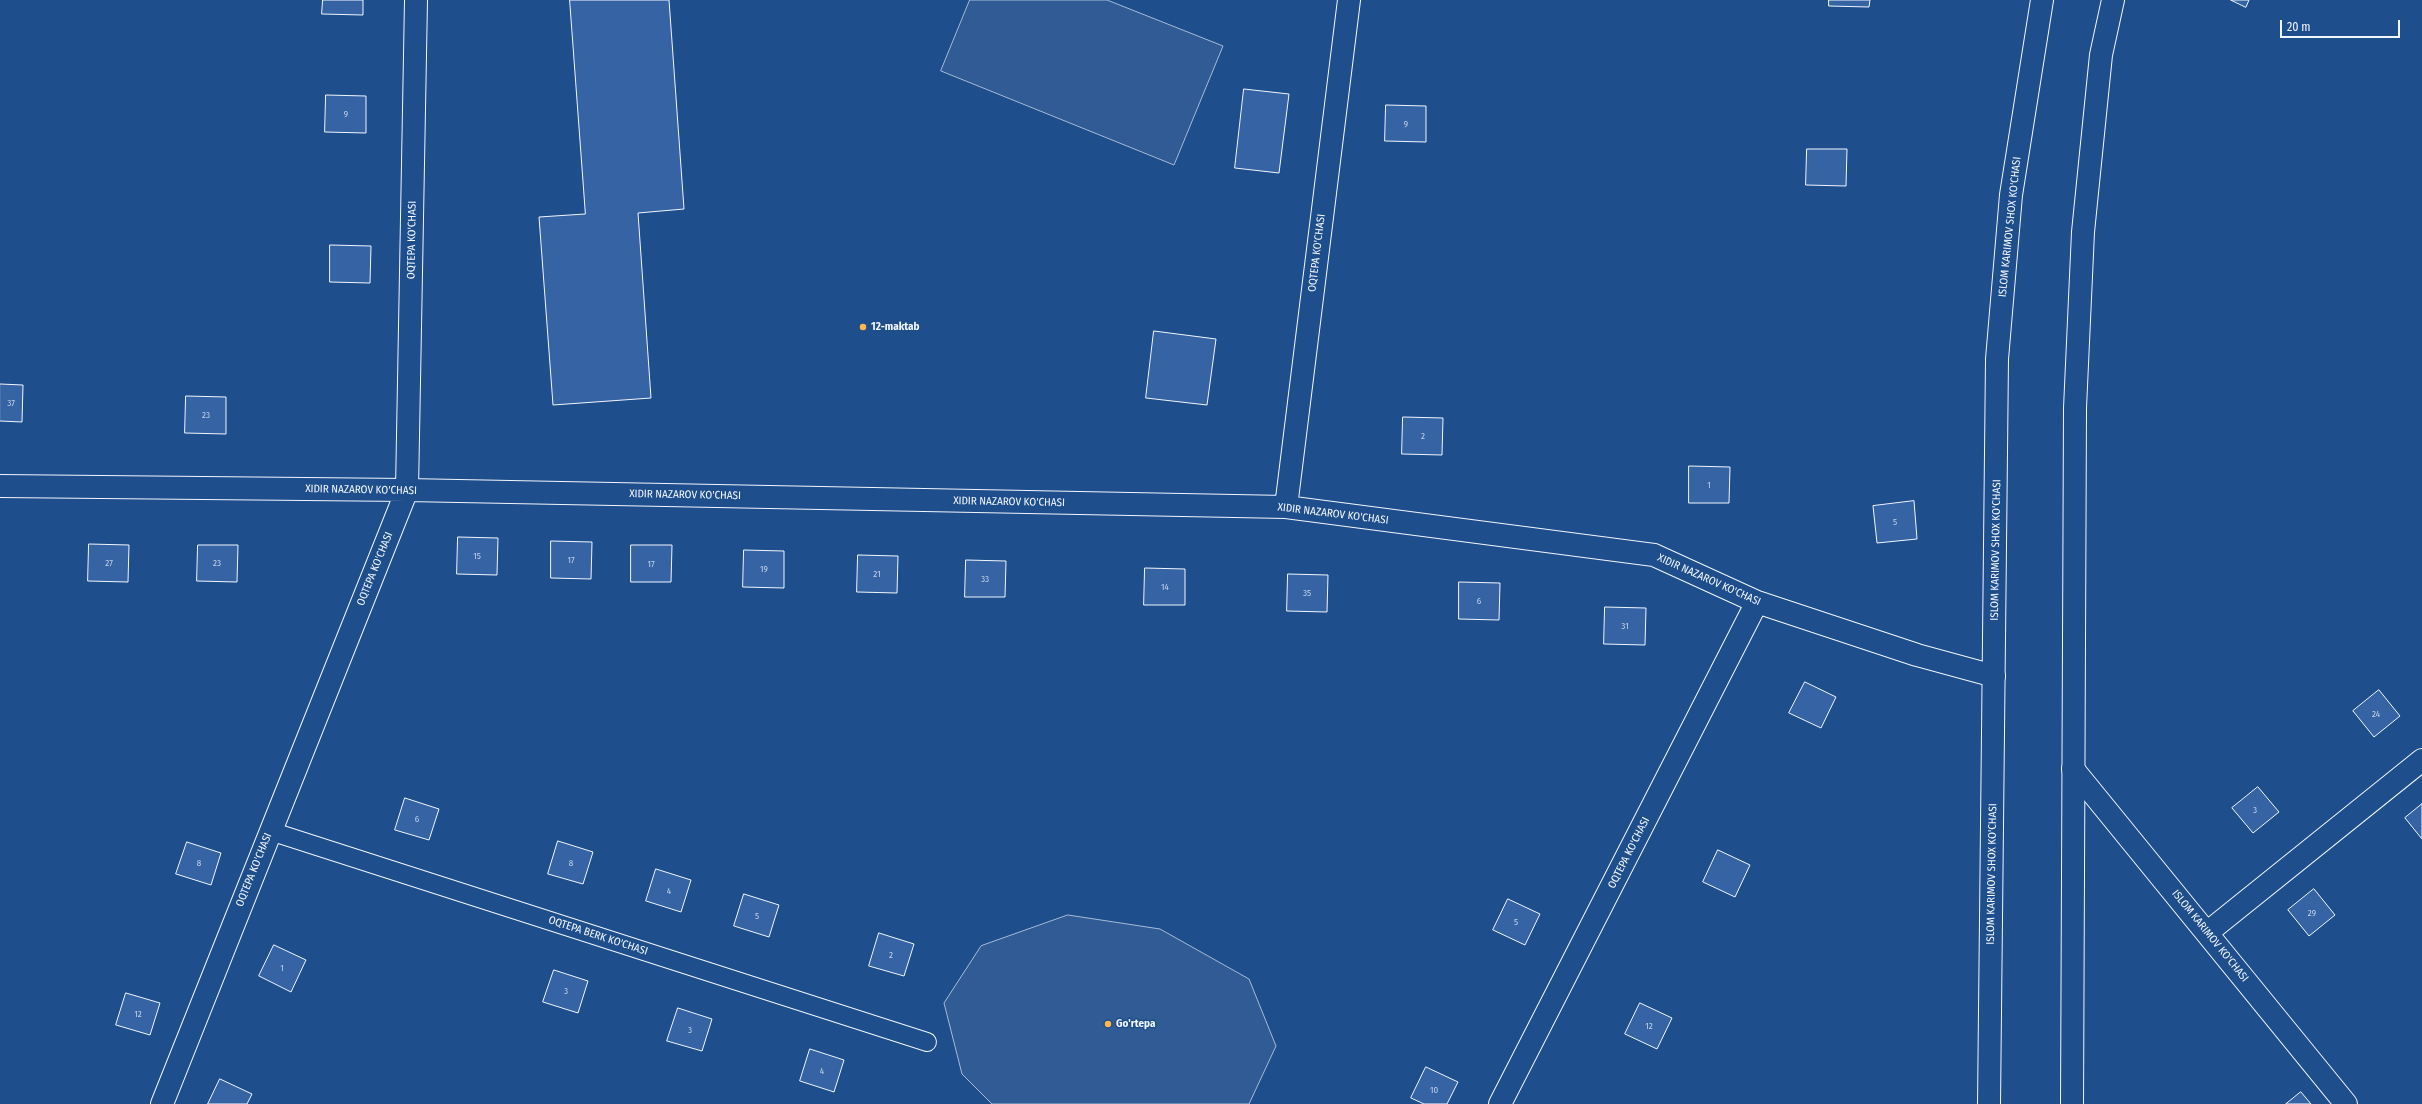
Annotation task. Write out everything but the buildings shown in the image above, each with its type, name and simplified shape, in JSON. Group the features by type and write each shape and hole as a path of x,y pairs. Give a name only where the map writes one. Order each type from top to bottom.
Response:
{"street":[{"name":"OQTEPA KO'CHASI","path":"162,1104 407,490 416,0"},
{"name":"OQTEPA KO'CHASI","path":"1286,507 1349,0"},
{"name":"ISLOM KARIMOV SHOX KO'CHASI","path":"1989,1104 1998,359 2011,195 2042,0"},
{"path":"2072,1104 2075,408 2083,232 2101,55 2113,0"},
{"name":"XIDIR NAZAROV KO'CHASI","path":"0,486 407,490 1286,507 1654,555 1757,602 1917,655 1994,676"},
{"name":"OQTEPA KO'CHASI","path":"1500,1104 1757,602"},
{"path":"2208,932 2422,760"},
{"name":"ISLOM KARIMOV KO'CHASI","path":"2073,769 2208,932 2346,1104"}],"lane":[{"name":"OQTEPA BERK KO'CHASI","path":"270,831 927,1042"}],"shaded area":[{"path":"970,0 1107,0 1223,46 1174,165 941,71"},
{"name":"Go'rtepa","path":"1068,915 1160,929 1249,979 1276,1046 1249,1104 992,1104 962,1074 944,1003 981,946"}],"place":[{"name":"12-maktab","path":"863,327"},
{"name":"Go'rtepa","path":"1108,1024"}]}
